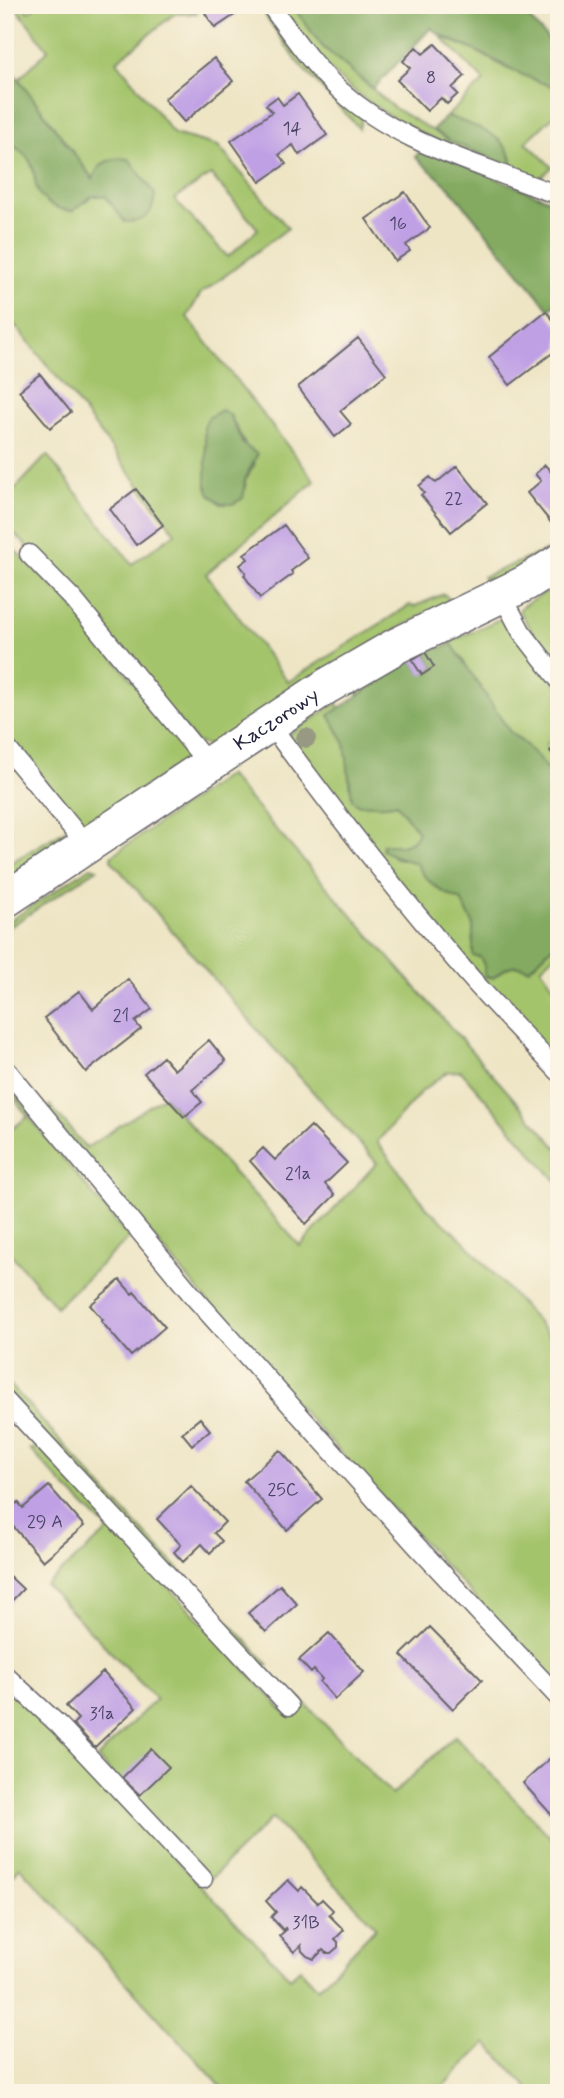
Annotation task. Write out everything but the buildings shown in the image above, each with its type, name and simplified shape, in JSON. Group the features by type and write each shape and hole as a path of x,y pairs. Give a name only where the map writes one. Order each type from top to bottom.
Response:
{"street":[{"name":"Kaczorowy","path":"5,900 327,686 396,646 502,595 559,562"}],"lane":[{"path":"270,5 313,63 342,92 376,119 459,159 559,195"},
{"path":"29,554 73,599 209,765"},
{"path":"502,595 521,631 559,680"},
{"path":"270,724 374,862 417,914 559,1072"},
{"path":"5,746 87,846"},
{"path":"5,1068 202,1306 414,1543 559,1698"},
{"path":"5,1400 289,1706"},
{"path":"5,1675 60,1726 203,1879"}],"green space":[{"path":"14,5 23,5 28,12 37,5 191,5 197,13 174,14 117,61 174,134 218,146 288,228 201,293 187,317 315,481 206,574 288,682 410,605 413,607 444,594 450,600 375,642 215,743 206,745 196,742 44,562 5,525 5,500 47,455 132,564 175,533 70,393 14,324 5,325 5,138 30,161 39,194 51,205 73,211 92,196 105,195 19,79 48,50","holes":["211,175 258,229 228,257 174,199","230,415 255,464 245,481 246,489 206,485 204,428"]},
{"path":"258,5 262,5 362,118 359,128 299,64"},
{"path":"279,5 292,5 322,46 393,107 450,141 512,158 493,136 447,116 484,81 440,36 474,50 508,69 559,88 559,111 526,142 552,167 540,178 547,181 517,176 498,168 415,130 379,109 325,65 303,41"},
{"path":"292,5 517,5 559,51 559,88 526,76 446,38 431,28 373,89 322,46"},
{"path":"5,61 93,179 98,168 106,162 129,159 155,194 147,216 138,221 125,222 105,196 92,196 73,211 56,208 39,194 30,161 5,138"},
{"path":"447,116 479,128 498,139 510,156 512,167 450,141 433,130"},
{"path":"423,148 559,204 559,300 549,309 449,187 415,157"},
{"path":"222,410 230,415 243,444 257,454 245,480 243,498 233,504 221,504 210,494 206,485 204,428 208,418"},
{"path":"5,541 70,603 190,756 94,823 73,814 5,735"},
{"path":"548,550 509,574 485,583 483,577"},
{"path":"559,585 559,672 519,611 522,606"},
{"path":"504,617 559,688 559,734 546,744 559,763 559,786 526,745 510,732 450,642"},
{"path":"452,644 510,732 526,745 559,786 559,940 529,969 510,967 493,978 484,976 484,965 480,957 473,956 473,923 461,900 436,886 417,864 382,850 383,844 398,845 412,841 418,832 396,803 359,805 352,800 345,744 329,715 412,660 422,674 434,667 425,652"},
{"path":"412,660 359,695 356,690 397,666"},
{"path":"337,703 339,709 329,715 345,744 349,784 359,805 396,803 418,832 408,843 383,844 395,858 418,864 425,876 436,886 461,900 473,923 473,956 480,957 485,965 484,976 493,978 506,968 514,966 529,969 559,940 559,951 541,968 559,994 559,1065 407,893 287,736"},
{"path":"228,775 559,1150 559,1184 461,1071 447,1072 421,1092 377,1142 428,1209 464,1241 559,1346 559,1689 280,1387 46,1110 50,1105 86,1148 164,1096 300,1246 377,1163 111,860 111,856"},
{"path":"65,830 60,843 5,881 5,866"},
{"path":"91,867 97,869 5,930 5,924"},
{"path":"5,1082 31,1113 28,1116 5,1088"},
{"path":"28,1116 129,1238 56,1307 5,1247 5,1135"},
{"path":"5,1379 114,1501 206,1598 198,1601 58,1452 5,1390"},
{"path":"41,1448 287,1715 299,1697 392,1795 455,1736 559,1846 559,2093 533,2093 486,2043 436,2093 227,2093 20,1867 5,1885 5,1683 290,1978 300,1969 318,1988 376,1927 272,1818 210,1879 97,1758 156,1699 46,1585 109,1530 30,1449"},
{"path":"220,1613 269,1665 257,1664 216,1621"}]}
